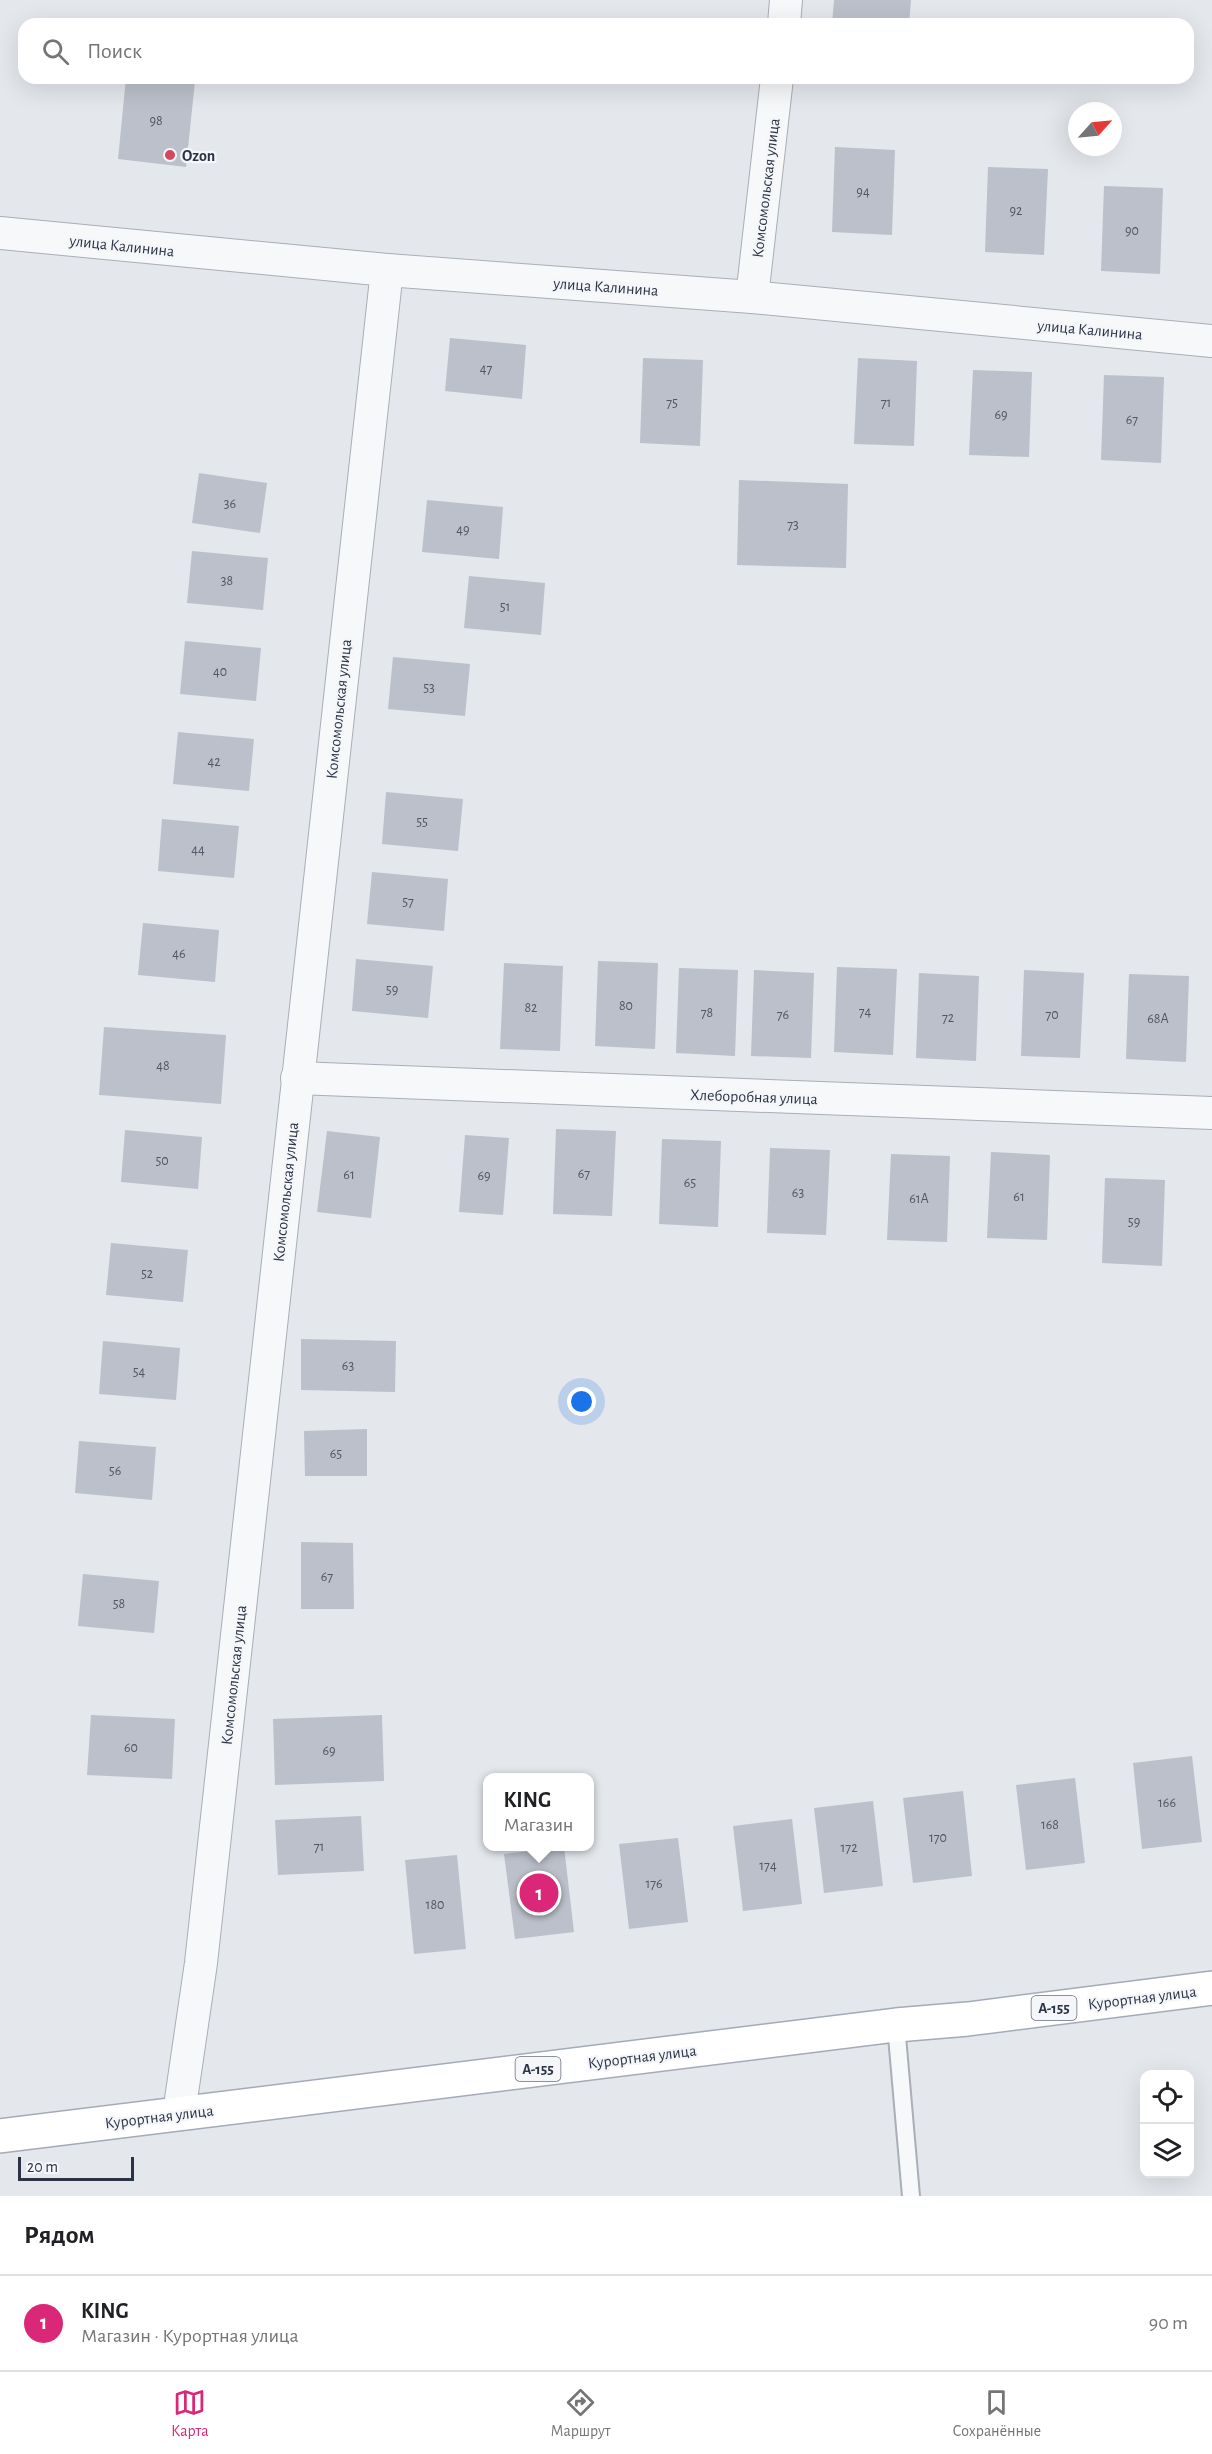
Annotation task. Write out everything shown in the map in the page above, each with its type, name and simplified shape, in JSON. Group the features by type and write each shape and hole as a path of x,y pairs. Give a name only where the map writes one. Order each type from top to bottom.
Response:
{"main road":[{"name":"Курортная улица","path":"0,2136 1212,1988"}],"street":[{"path":"784,18 786,0"},
{"name":"Комсомольская улица","path":"752,297 776,84"},
{"name":"улица Калинина","path":"0,233 387,270 752,297 1212,341"},
{"name":"Комсомольская улица","path":"180,2113 201,1963 387,270"},
{"name":"Хлеборобная улица","path":"297,1078 1212,1113"}],"lane":[{"path":"896,2025 911,2196"}],"building":[{"path":"834,0 911,0 910,18 832,18"},
{"path":"125,84 195,84 186,167 118,159"},
{"path":"835,147 895,150 892,235 832,232"},
{"path":"988,167 1048,169 1044,255 985,252"},
{"path":"1104,186 1163,188 1160,274 1101,271"},
{"path":"450,338 526,345 522,399 445,391"},
{"path":"643,358 703,360 700,446 640,443"},
{"path":"858,358 917,361 914,446 854,444"},
{"path":"973,370 1032,372 1029,457 969,455"},
{"path":"1104,375 1164,377 1161,463 1101,460"},
{"path":"199,473 267,483 260,533 192,523"},
{"path":"739,480 848,484 846,568 737,565"},
{"path":"427,500 503,507 499,559 422,552"},
{"path":"192,551 268,558 263,610 187,603"},
{"path":"469,576 545,583 541,635 464,628"},
{"path":"185,641 261,648 256,701 180,694"},
{"path":"393,657 470,664 465,716 388,709"},
{"path":"178,732 254,739 249,791 173,784"},
{"path":"386,792 463,799 458,851 382,844"},
{"path":"162,819 239,826 234,878 158,871"},
{"path":"372,872 448,879 444,931 367,924"},
{"path":"143,923 219,930 215,982 138,975"},
{"path":"356,959 433,966 428,1018 352,1011"},
{"path":"598,961 658,963 655,1049 595,1046"},
{"path":"504,963 563,966 560,1051 500,1049"},
{"path":"837,967 897,969 893,1055 834,1052"},
{"path":"679,968 738,970 735,1056 676,1053"},
{"path":"754,970 814,973 811,1058 751,1056"},
{"path":"1024,970 1084,973 1080,1058 1021,1056"},
{"path":"919,973 979,976 976,1061 916,1058"},
{"path":"1129,974 1189,976 1186,1062 1126,1059"},
{"path":"104,1027 226,1035 221,1104 99,1095"},
{"path":"556,1129 616,1131 612,1216 553,1214"},
{"path":"125,1130 202,1137 198,1189 121,1182"},
{"path":"327,1131 380,1137 371,1218 317,1212"},
{"path":"465,1135 509,1138 503,1215 459,1212"},
{"path":"662,1139 721,1141 718,1227 659,1224"},
{"path":"770,1148 830,1150 826,1235 767,1233"},
{"path":"991,1152 1050,1155 1047,1240 987,1238"},
{"path":"891,1154 950,1156 947,1242 887,1240"},
{"path":"1105,1178 1165,1180 1162,1266 1102,1263"},
{"path":"111,1243 188,1250 183,1302 106,1295"},
{"path":"301,1339 396,1341 395,1392 301,1390"},
{"path":"103,1341 180,1348 176,1400 99,1394"},
{"path":"367,1429 367,1476 305,1476 304,1431"},
{"path":"79,1441 156,1447 152,1500 75,1493"},
{"path":"301,1542 353,1543 354,1609 301,1609"},
{"path":"83,1574 159,1581 154,1633 78,1626"},
{"path":"91,1715 175,1719 172,1779 87,1775"},
{"path":"382,1715 384,1781 275,1785 273,1719"},
{"path":"1192,1756 1202,1842 1142,1849 1133,1763"},
{"path":"1075,1778 1085,1863 1026,1870 1016,1785"},
{"path":"963,1791 972,1876 913,1883 903,1798"},
{"path":"873,1801 883,1886 824,1893 814,1808"},
{"path":"361,1816 364,1871 278,1875 275,1820"},
{"path":"792,1819 802,1904 743,1911 733,1826"},
{"path":"678,1838 688,1922 629,1929 619,1844"},
{"path":"564,1851 574,1932 515,1939 504,1854"},
{"path":"457,1855 466,1949 414,1954 405,1860"}],"place":[{"name":"Ozon","path":"170,155"},
{"name":"KING","path":"539,1893"}]}
